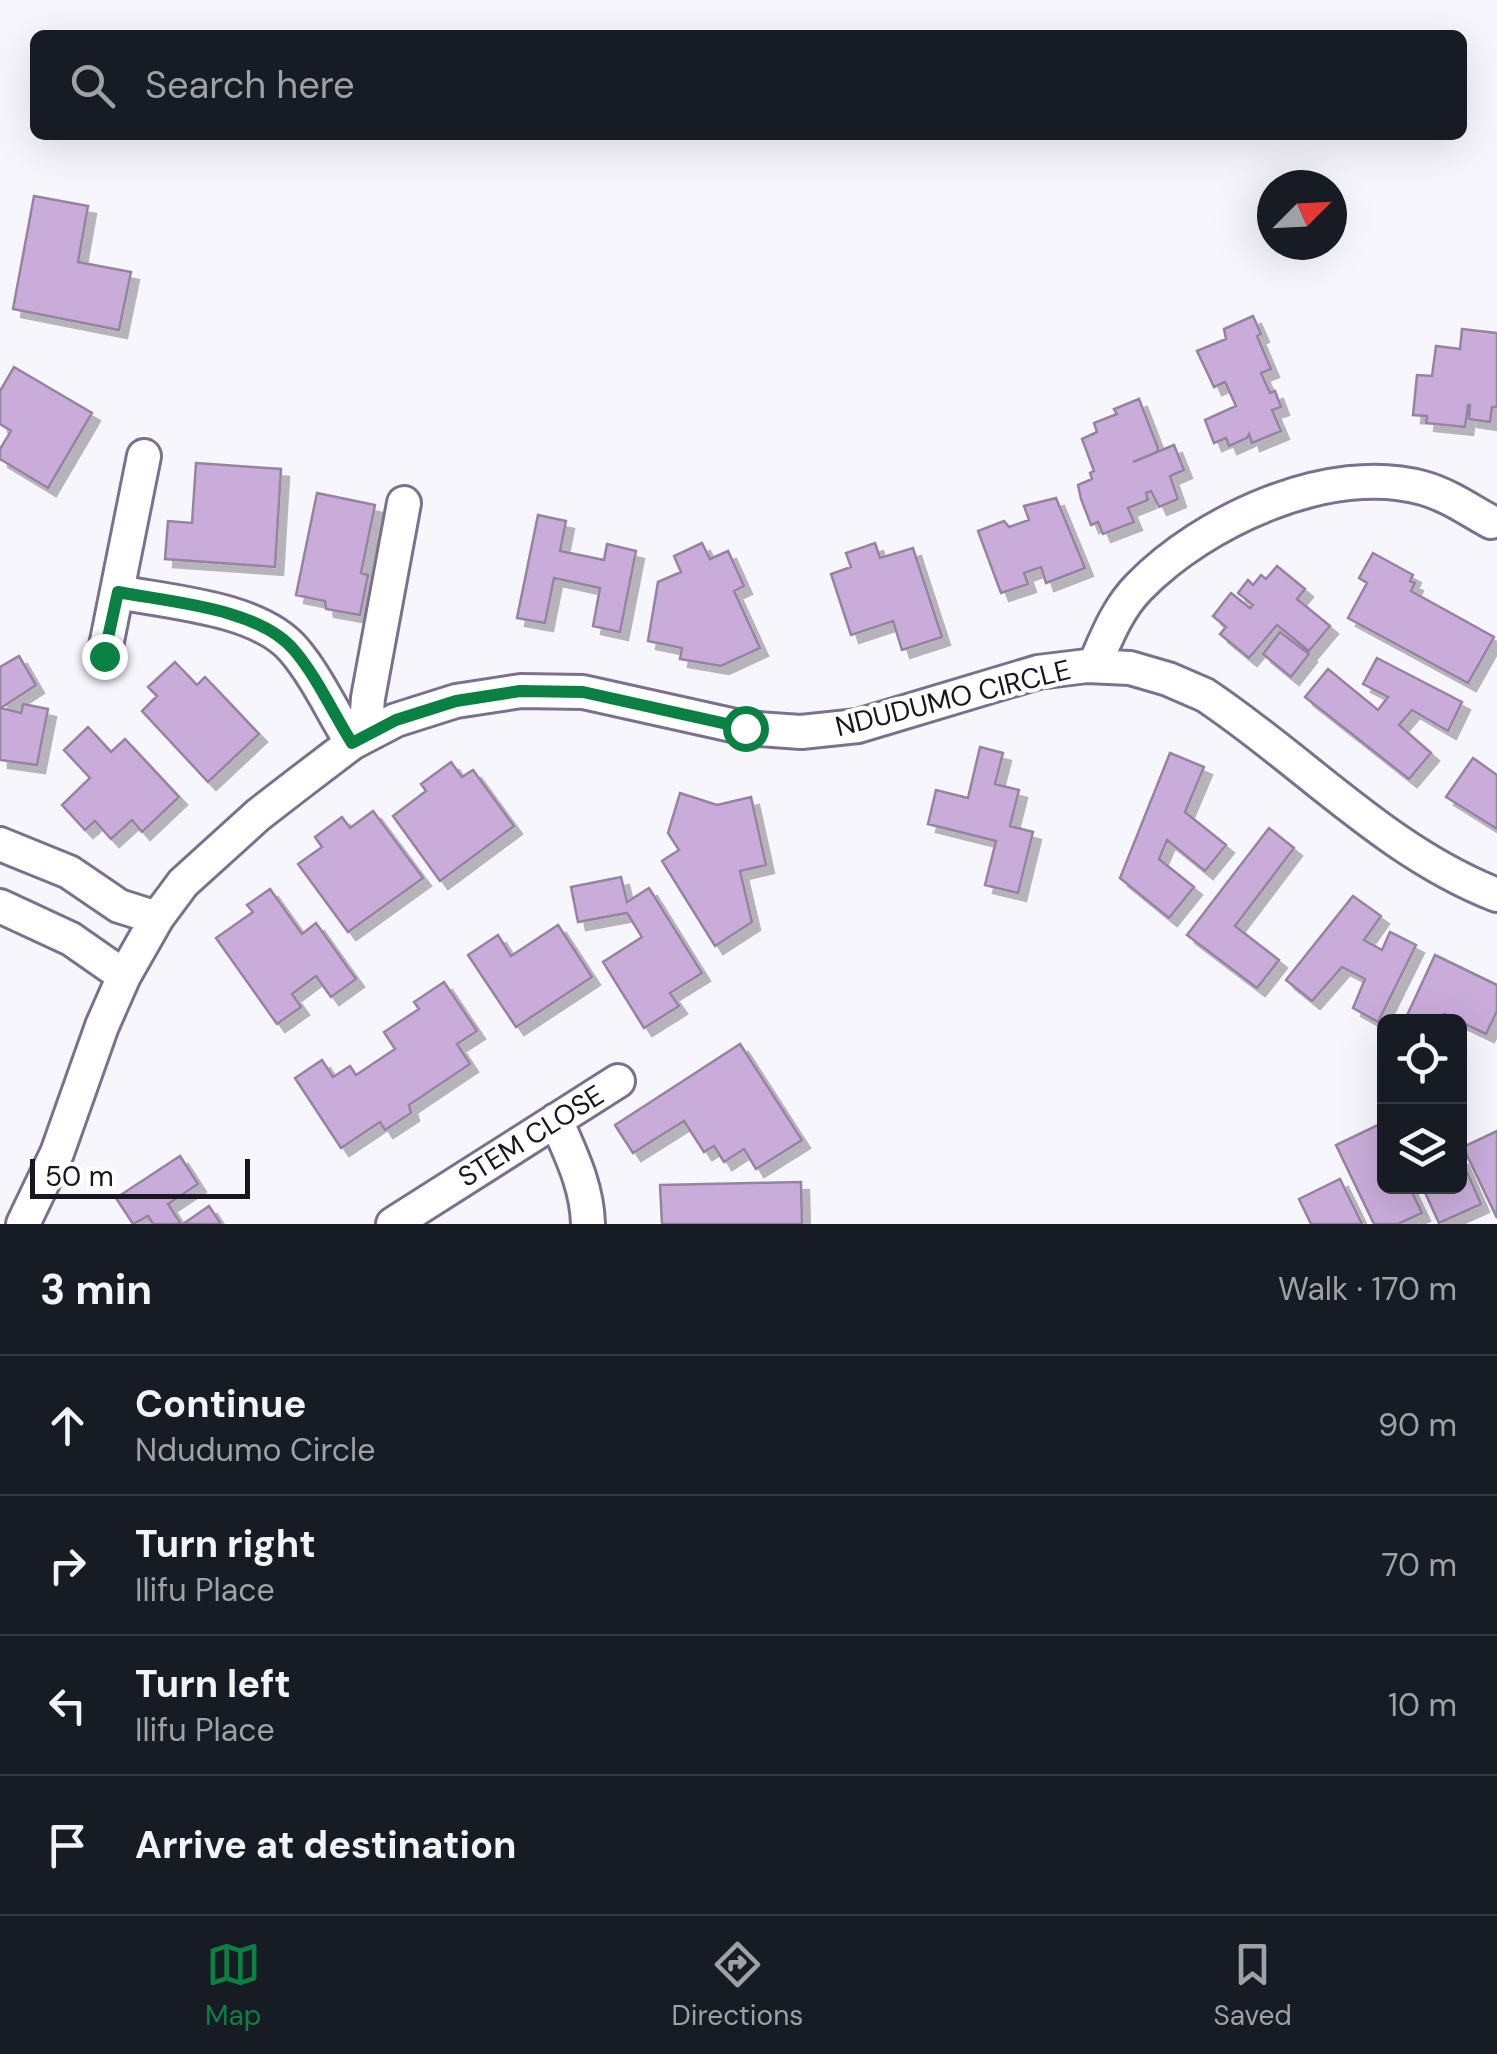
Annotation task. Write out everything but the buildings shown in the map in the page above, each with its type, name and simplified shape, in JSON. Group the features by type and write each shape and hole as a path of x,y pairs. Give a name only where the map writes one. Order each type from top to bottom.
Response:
{"street":[{"path":"104,656 144,456"},
{"path":"1094,666 1116,618 1136,588 1186,545 1254,508 1303,493 1388,482 1444,495 1491,522"},
{"path":"363,738 404,504"},
{"path":"118,592 231,615 267,628 293,648 363,738"},
{"name":"NDUDUMO CIRCLE","path":"24,1224 57,1153 124,976 157,918 183,883 258,814 363,738 396,720 456,701 520,691 583,692 745,728 801,732 858,726 1038,672 1094,666 1130,668 1205,696 1416,854 1497,894"},
{"path":"0,844 68,872 119,906 157,918"},
{"path":"0,906 70,939 124,976"},
{"name":"STEM CLOSE","path":"392,1224 618,1081"},
{"path":"556,1120 578,1168 588,1202 588,1224"}],"route":[{"path":"104,656 118,592 231,615 267,628 293,648 352,743 396,720 456,701 520,691 583,692 745,728"}]}
